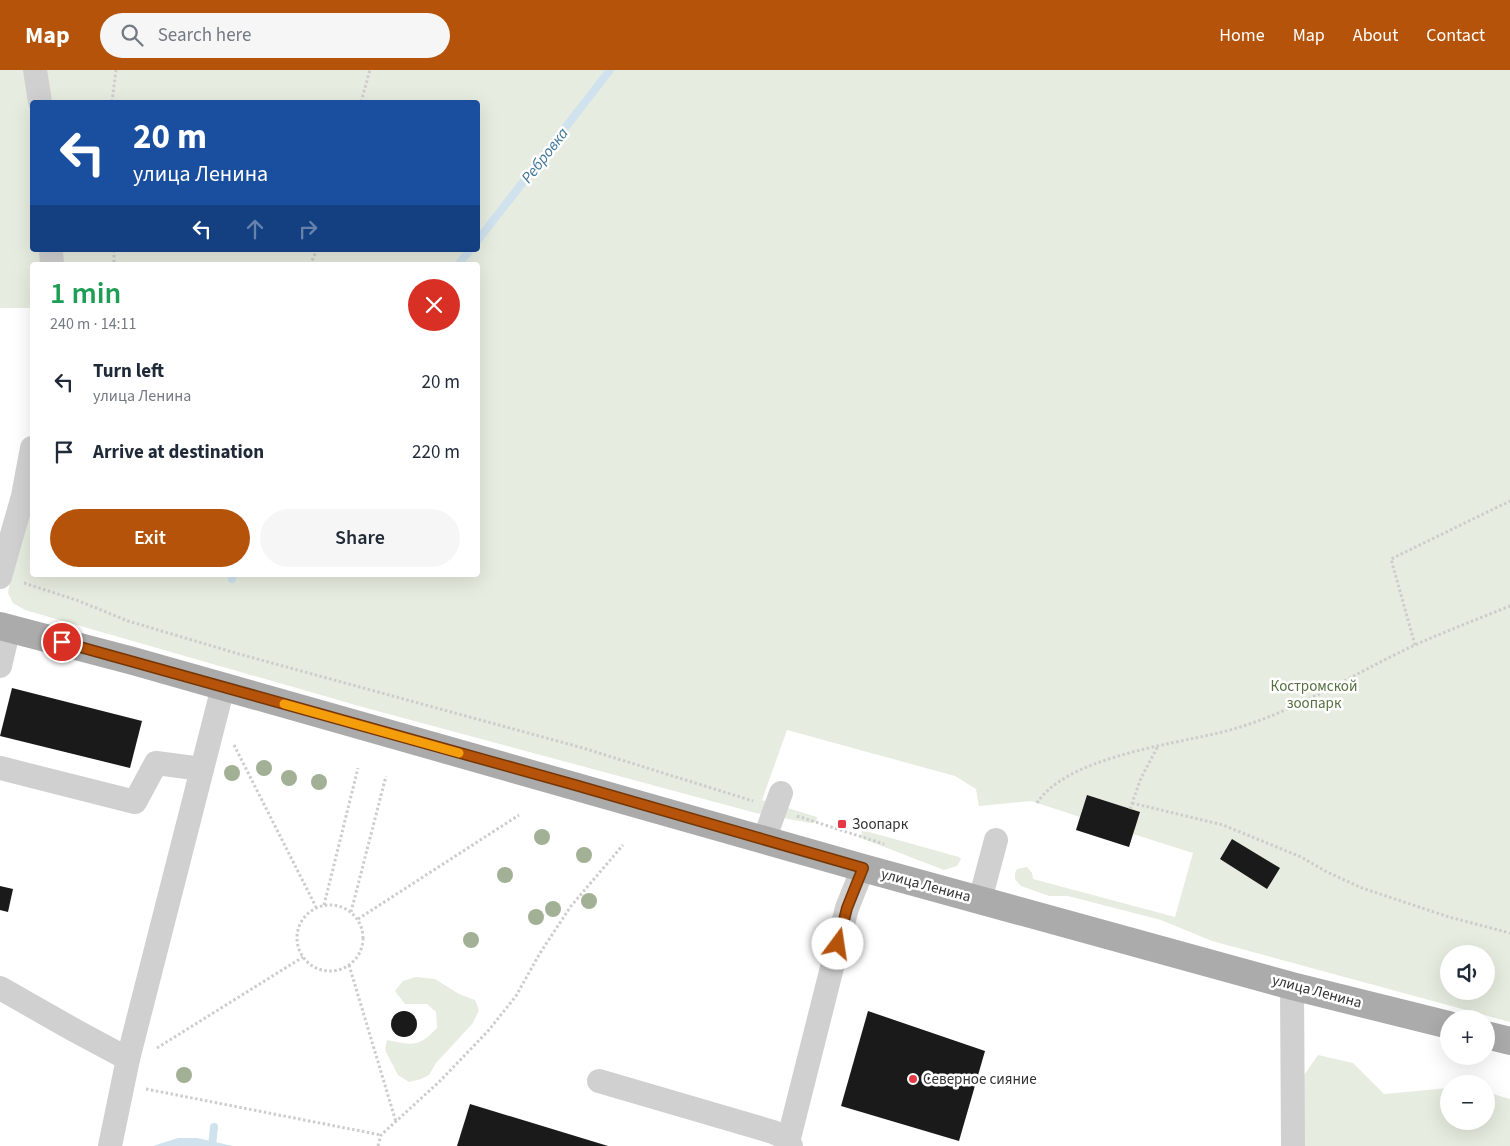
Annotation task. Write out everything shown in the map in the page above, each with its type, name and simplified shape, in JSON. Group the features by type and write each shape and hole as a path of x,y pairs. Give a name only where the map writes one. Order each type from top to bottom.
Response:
{"main road":[{"name":"улица Ленина","path":"5,627 223,686 863,868 1292,986 1440,1023"},
{"path":"1495,1037 1510,1041"}],"street":[{"path":"35,70 40,100"},
{"path":"0,576 23,496 30,459"},
{"path":"0,666 5,627"},
{"path":"110,1146 126,1070 223,686"},
{"path":"0,768 136,802 156,763 202,769"},
{"path":"764,840 778,801"},
{"path":"980,900 996,840"},
{"path":"790,1144 847,908 863,868"},
{"path":"1292,986 1293,1146"},
{"path":"0,988 74,1030 126,1070"},
{"path":"599,1081 773,1132 782,1136 790,1144"}],"path":[{"path":"112,100 116,70"},
{"path":"362,100 370,70"},
{"path":"1415,645 1392,559 1510,501"},
{"path":"0,576 79,601 128,621 239,654 778,801 893,847"},
{"path":"1037,803 1044,792 1061,780 1115,757 1159,745 1220,733 1283,711 1415,645 1510,606"},
{"path":"232,741 316,907"},
{"path":"1130,809 1141,778 1159,745"},
{"path":"324,905 358,768"},
{"path":"351,912 386,776"},
{"path":"1132,803 1223,825 1300,857 1362,888 1450,917 1510,932"},
{"path":"358,919 518,815"},
{"path":"378,1146 381,1136 440,1081 488,1031 516,996 540,953 571,906 623,845"},
{"path":"339,905 358,919 364,935 363,946 358,957 349,965 339,970 327,971 316,968 303,957 297,940 298,929 306,914 316,907 339,905"},
{"path":"126,1070 303,957"},
{"path":"349,965 396,1122"},
{"path":"126,1070 381,1136"}],"green space":[{"name":"Костромской зоопарк","path":"0,70 1510,70 1510,1022 1495,1018 1495,1010 1466,1010 1212,941 1161,920 1068,896 1049,896 1021,886 1015,879 1015,873 1017,869 1027,867 1032,873 1033,879 1175,917 1193,853 1133,834 1129,847 1076,830 1080,817 1031,801 979,806 976,789 955,776 787,730 762,800 817,817 816,822 810,823 756,813 366,708 25,610 13,603 8,593 30,484 30,577 480,577 480,262 30,262 30,308 0,308"},
{"path":"862,830 961,859 957,866 944,870 861,838"},
{"path":"416,977 435,979 459,994 475,1000 479,1010 473,1023 436,1063 429,1075 409,1082 398,1075 385,1050 387,1040 409,1044 419,1042 437,1028 436,1012 427,1004 405,1004 395,991 403,981"},
{"path":"1318,1055 1353,1063 1384,1094 1440,1089 1440,1130 1495,1130 1495,1095 1510,1099 1510,1146 1296,1146 1302,1078"}],"water":[{"path":"178,1138 197,1138 233,1146 153,1146"}],"building":[{"path":"12,688 142,721 130,768 0,736"},
{"path":"1087,795 1140,812 1129,847 1076,830"},
{"path":"1232,839 1280,868 1267,889 1220,859"},
{"path":"0,886 13,889 8,912 0,910"},
{"path":"404,1011 414,1014 417,1024 414,1034 404,1037 394,1034 391,1024 394,1014"},
{"name":"Северное сияние","path":"868,1011 985,1051 959,1141 841,1106"},
{"path":"470,1104 608,1146 457,1146"}],"waterway":[{"name":"Ребровка","path":"480,237 610,70"},
{"name":"Ребровка","path":"460,262 468,252"},
{"name":"Ребровка","path":"212,1146 214,1127"}],"slow traffic":[{"path":"284,704 459,753"}],"place":[{"name":"Зоопарк","path":"842,824"},
{"name":"Северное сияние","path":"913,1079"}],"route":[{"path":"62,642 575,785 863,868 847,908 838,944"}]}
